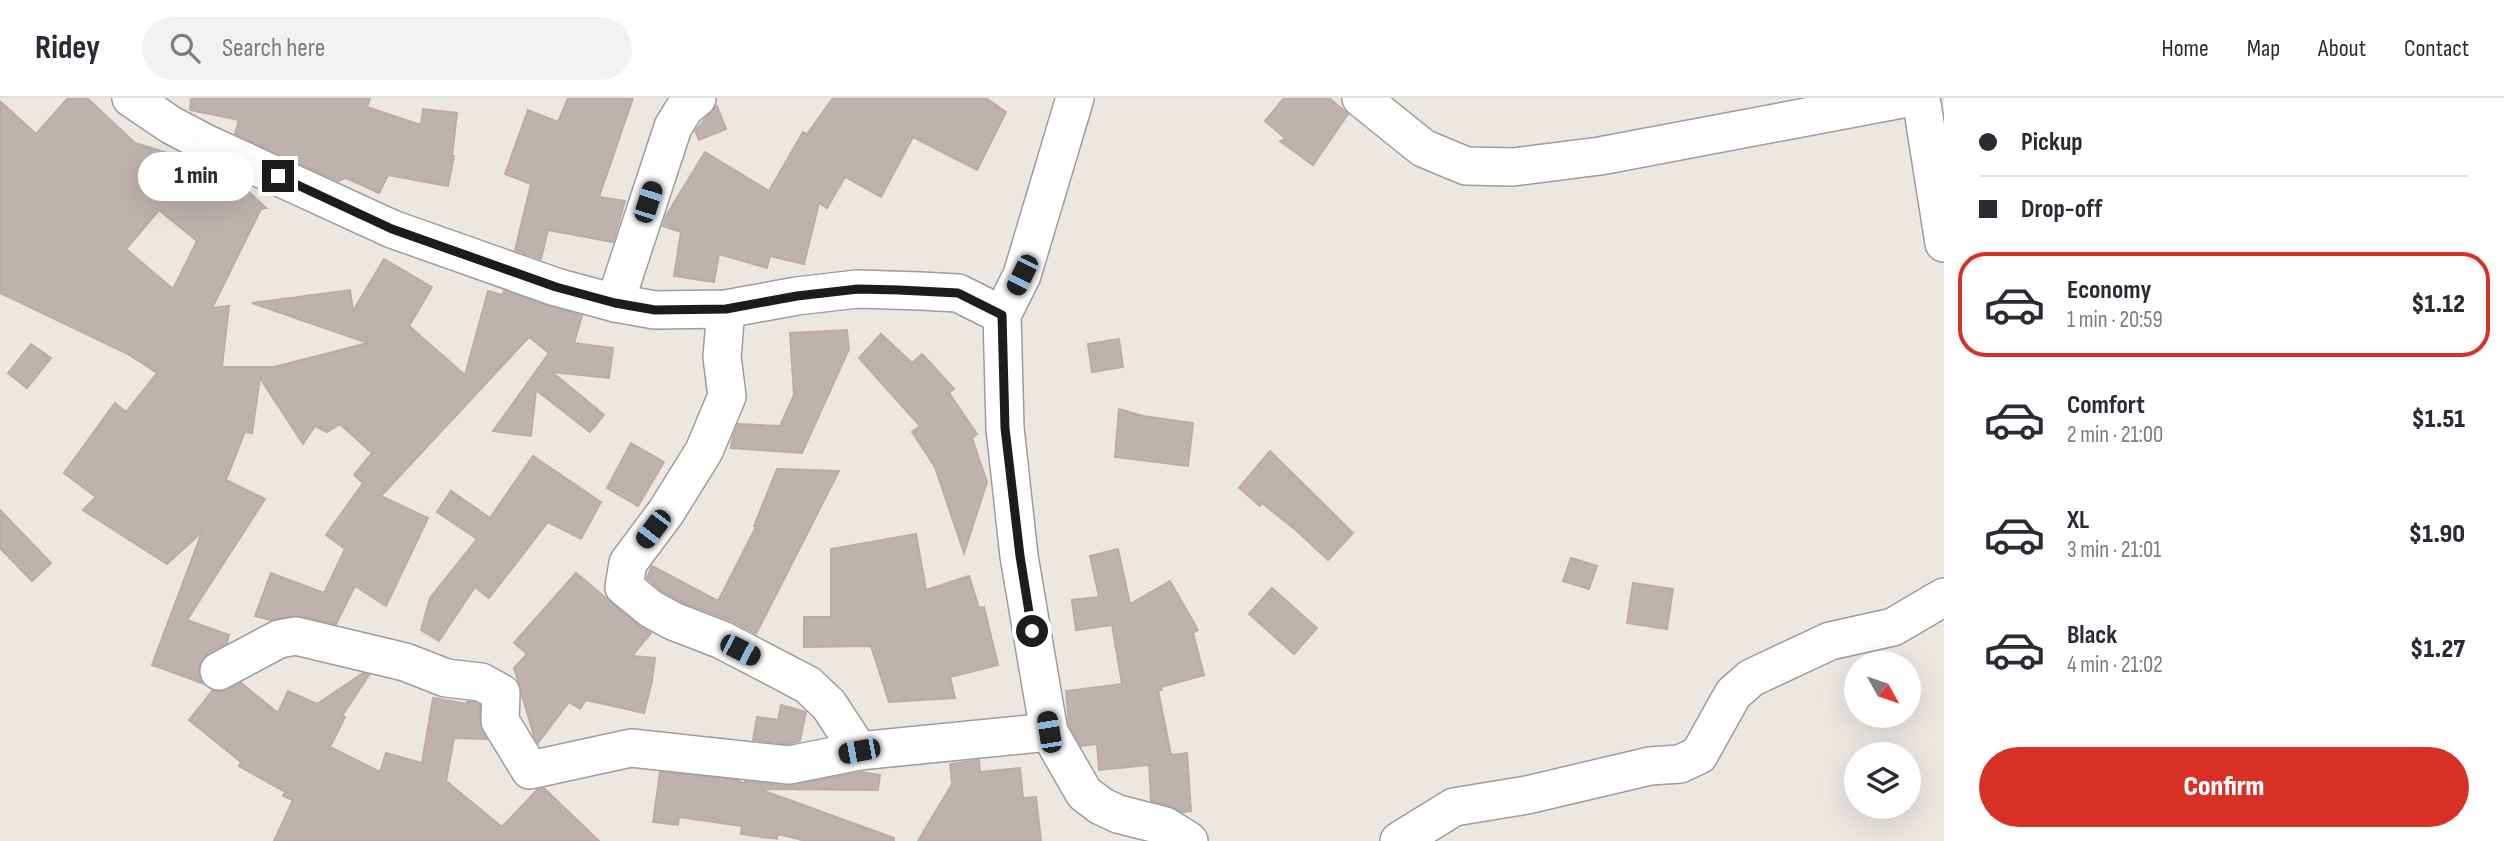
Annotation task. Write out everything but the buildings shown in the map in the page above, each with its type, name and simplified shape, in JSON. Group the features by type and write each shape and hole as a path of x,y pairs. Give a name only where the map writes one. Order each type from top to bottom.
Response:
{"street":[{"path":"131,98 172,125 205,142 392,229 556,287 615,303 655,310 726,309 797,296 858,289 958,293 1002,315"},
{"path":"615,303 673,127 684,108 697,98"},
{"path":"1075,98 1022,275 1002,315 1005,428 1018,544 1049,732 1084,793 1101,806 1118,814 1165,826 1189,841"},
{"path":"1361,98 1423,148 1466,166 1513,167 1600,156 1907,98"},
{"path":"1921,98 1944,243"},
{"path":"726,309 722,357 727,396 704,451 666,512 628,563 624,587 662,615 723,640 808,685 830,705 859,751"},
{"path":"1399,841 1454,807 1527,795 1650,766 1680,764 1699,755 1732,694 1751,678 1830,641 1894,627 1944,597"},
{"path":"219,671 279,639 296,636 405,662 446,678 481,682 501,693 500,721 530,770 631,748 789,765 859,751 1049,732"}],"route":[{"path":"278,176 392,229 556,287 615,303 655,310 726,309 797,296 858,289 899,290 958,293 1002,315 1005,428 1032,631"}]}
